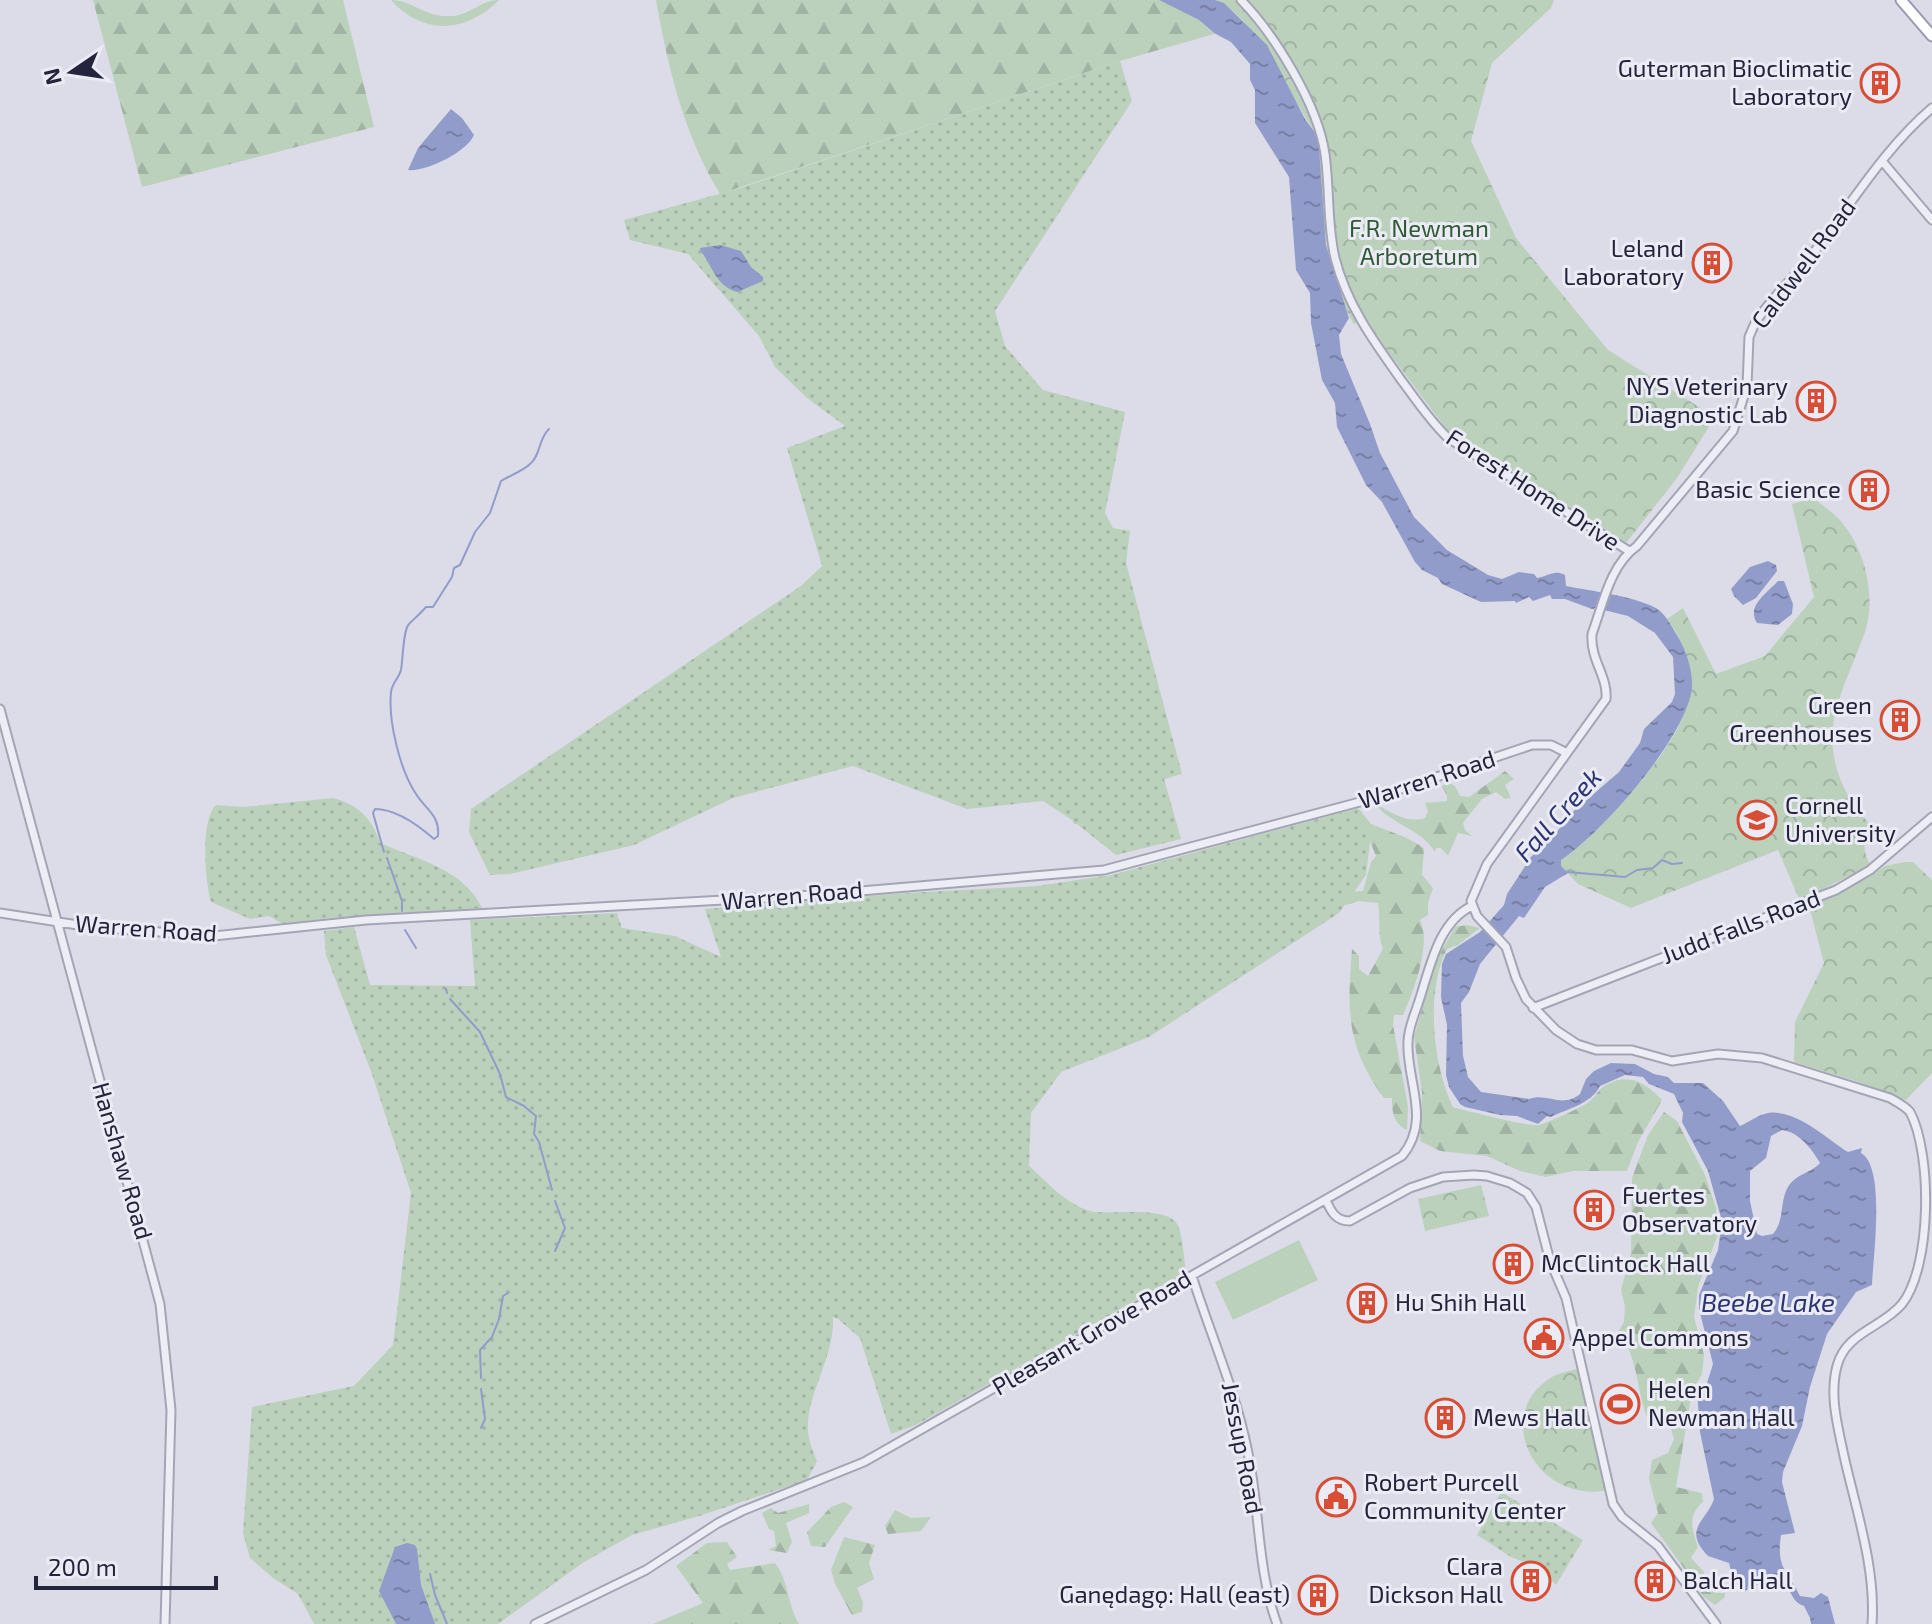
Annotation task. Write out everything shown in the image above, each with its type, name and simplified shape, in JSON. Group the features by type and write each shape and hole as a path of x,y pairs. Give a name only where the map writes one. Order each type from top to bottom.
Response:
{"main road":[{"path":"1901,0 1932,36"}],"street":[{"name":"Forest Home Drive","path":"1241,0 1280,47 1316,120 1325,152 1336,259 1353,307 1380,350 1428,417 1448,438 1629,551 1613,578 1591,644 1593,659 1606,689 1606,699 1487,864 1474,889 1472,906"},
{"name":"Caldwell Road","path":"1629,551 1637,546 1731,433 1747,386 1748,343 1753,326 1812,255 1882,161 1914,123 1932,108"},
{"path":"1882,161 1932,220"},
{"name":"Hanshaw Road","path":"0,709 160,1304 171,1410 165,1624"},
{"name":"Warren Road","path":"0,913 126,931 214,936 366,920 799,896 1104,870 1371,799 1532,745 1551,745 1567,753"},
{"name":"Judd Falls Road","path":"1533,1008 1836,890 1870,870 1932,817"},
{"path":"1472,906 1481,921 1503,942 1511,956 1520,988 1533,1008 1556,1030 1591,1050 1632,1050 1672,1061 1718,1054 1762,1058 1875,1091 1907,1109 1919,1127 1928,1162 1930,1212 1923,1253 1913,1285 1902,1304 1863,1331 1844,1350 1837,1365 1834,1384 1837,1424 1870,1578 1872,1624"},
{"name":"Pleasant Grove Road","path":"535,1624 646,1570 742,1511 864,1462 1395,1162 1409,1148 1415,1134 1416,1107 1407,1043 1429,963 1459,914 1472,906"},
{"path":"1326,1200 1333,1214 1350,1221 1402,1191 1443,1177 1487,1176 1510,1183 1527,1193 1536,1207 1550,1261 1566,1298 1615,1509 1658,1546 1716,1624"},
{"name":"Jessup Road","path":"1192,1276 1241,1416 1252,1472 1265,1585 1277,1624"}],"green space":[{"path":"93,0 343,0 374,127 142,187"},
{"path":"391,0 434,14 452,16 499,0 473,19 445,26 417,20"},
{"path":"656,0 1159,0 1199,20 1214,34 1120,61 720,194 687,125 666,51"},
{"name":"F.R. Newman Arboretum","path":"1215,0 1554,0 1551,8 1492,63 1471,141 1516,238 1608,350 1715,417 1677,478 1626,543 1447,430 1365,317 1354,324 1330,261 1316,134 1258,40 1244,22"},
{"path":"1120,61 1132,101 995,311 1005,346 1043,390 1125,412 1105,513 1113,528 1130,531 1126,563 1182,774 1164,779 1181,839 1116,855 1043,801 967,809 853,766 733,798 634,845 510,874 490,875 469,832 471,809 801,586 822,566 787,448 845,426 807,398 775,367 759,336 688,254 630,240 624,220 737,189"},
{"path":"1813,498 1846,528 1861,555 1869,586 1865,632 1840,697 1832,734 1839,777 1852,802 1871,825 1864,845 1870,865 1800,901 1778,850 1631,908 1578,884 1561,866 1561,860 1593,833 1631,793 1664,751 1684,714 1686,689 1680,640 1667,619 1683,608 1716,674 1765,656 1814,597 1792,504"},
{"path":"1505,771 1514,779 1505,785 1511,798 1505,799 1496,792 1482,799 1463,823 1472,836 1458,833 1448,856 1441,848 1436,848 1435,852 1422,837 1389,817 1375,803 1405,818 1425,818 1428,811 1425,803 1447,801 1442,786 1448,782 1455,786 1460,796 1469,797"},
{"path":"333,798 363,814 380,843 438,867 464,884 482,908 338,917 283,924 269,916 250,919 211,902 206,837 216,805 243,807"},
{"path":"1358,808 1371,834 1366,875 1339,913 1149,1037 1061,1072 1031,1113 1029,1166 1081,1208 1099,1212 1153,1213 1174,1220 1179,1228 1186,1272 916,1425 891,1434 860,1338 833,1317 830,1345 809,1411 808,1434 817,1461 807,1480 632,1535 584,1562 498,1624 314,1624 298,1594 250,1558 243,1533 252,1407 354,1386 393,1345 411,1193 372,1074 326,955 324,931 354,927 370,985 475,986 470,920 617,913 622,928 675,936 721,957 705,909 1037,886 1111,875"},
{"path":"1359,809 1371,824 1424,848 1422,875 1433,888 1428,915 1420,920 1424,942 1416,982 1403,1015 1394,1015 1393,1025 1408,1107 1407,1130 1394,1117 1392,1098 1384,1098 1362,1062 1352,1027 1352,949 1359,956 1359,969 1368,976 1383,949 1378,903 1359,901 1346,905 1338,899 1343,892 1363,891 1371,862 1376,856"},
{"path":"1913,862 1932,880 1932,1073 1906,1100 1794,1062 1795,1022 1824,963 1809,906 1885,866"},
{"path":"1467,925 1480,928 1458,945 1447,949 1440,966 1434,1007 1437,1050 1453,1107 1539,1125 1587,1103 1611,1082 1635,1081 1662,1100 1638,1142 1627,1171 1573,1171 1546,1177 1520,1171 1487,1156 1440,1151 1420,1141 1422,1092 1414,1037 1435,963 1455,927"},
{"path":"1664,1112 1677,1121 1705,1175 1716,1208 1717,1237 1698,1287 1694,1317 1704,1355 1702,1374 1692,1391 1676,1487 1702,1493 1703,1502 1695,1512 1692,1523 1698,1547 1691,1558 1704,1572 1707,1587 1715,1593 1725,1593 1725,1597 1715,1605 1704,1597 1693,1575 1686,1571 1651,1523 1658,1513 1649,1479 1652,1460 1668,1453 1674,1439 1670,1425 1651,1425 1625,1342 1606,1341 1616,1335 1624,1322 1625,1306 1621,1290 1631,1253 1632,1178 1648,1135"},
{"path":"1481,1185 1489,1216 1425,1231 1418,1199"},
{"path":"1299,1240 1318,1280 1233,1320 1215,1282"},
{"path":"1581,1368 1609,1490 1583,1491 1560,1484 1542,1470 1530,1453 1523,1433 1525,1412 1534,1393 1555,1375"},
{"path":"1501,1492 1583,1540 1556,1585 1540,1568 1511,1557 1477,1535"},
{"path":"844,1502 853,1507 825,1547 811,1546 807,1532 831,1507"},
{"path":"809,1504 809,1513 786,1523 792,1542 787,1553 768,1550 776,1546 774,1531 769,1529 762,1513 771,1508 778,1513"},
{"path":"895,1510 911,1518 931,1517 921,1531 888,1534 885,1526"},
{"path":"844,1537 875,1545 869,1563 874,1579 857,1588 863,1602 862,1612 852,1615 831,1570"},
{"path":"727,1542 737,1557 727,1564 730,1570 775,1563 799,1624 653,1624 703,1603 676,1566 707,1543"}],"water":[{"name":"Beebe Lake","path":"1159,0 1215,0 1224,3 1267,45 1305,119 1316,134 1326,245 1349,318 1339,335 1341,354 1380,453 1414,517 1447,550 1488,575 1502,579 1519,572 1534,574 1537,578 1561,573 1565,575 1566,586 1623,597 1654,607 1667,620 1686,654 1692,688 1675,732 1659,757 1619,807 1561,860 1561,866 1568,873 1545,887 1524,918 1519,916 1480,964 1461,1003 1463,1056 1468,1077 1481,1092 1529,1099 1567,1100 1580,1094 1586,1079 1594,1071 1611,1063 1635,1064 1668,1077 1674,1083 1703,1083 1723,1101 1740,1126 1764,1114 1779,1113 1800,1120 1848,1152 1862,1148 1861,1153 1869,1162 1876,1194 1872,1285 1856,1292 1827,1334 1810,1387 1802,1426 1783,1472 1782,1482 1795,1533 1781,1535 1781,1562 1800,1596 1814,1598 1821,1593 1828,1597 1835,1624 1811,1624 1804,1606 1774,1577 1739,1592 1738,1584 1734,1585 1733,1579 1739,1578 1732,1575 1729,1563 1708,1556 1697,1539 1698,1526 1714,1499 1700,1432 1697,1392 1707,1383 1713,1364 1699,1309 1699,1295 1718,1250 1722,1221 1708,1171 1682,1122 1683,1113 1674,1094 1649,1084 1643,1077 1625,1075 1600,1086 1585,1101 1547,1116 1538,1124 1517,1116 1465,1107 1449,1087 1446,1075 1447,1025 1441,997 1442,964 1446,954 1480,932 1504,905 1507,894 1531,857 1557,832 1567,817 1619,772 1640,743 1644,729 1672,702 1675,694 1673,657 1655,633 1628,616 1592,609 1565,599 1552,599 1550,595 1533,601 1529,597 1516,603 1481,602 1442,584 1415,562 1382,502 1366,485 1337,427 1335,403 1322,380 1311,323 1310,293 1296,270 1289,177 1255,123 1255,90 1250,80 1250,64 1231,42 1199,20","holes":["1782,1130 1804,1142 1820,1163 1789,1185 1776,1229 1773,1234 1762,1236 1757,1234 1750,1201 1750,1171 1766,1158 1771,1136"]},
{"path":"451,109 474,135 470,141 445,160 425,168 408,170 418,148"},
{"path":"720,245 741,251 763,281 737,292 724,285 700,250"},
{"path":"1768,561 1776,565 1777,571 1756,598 1743,605 1731,589 1750,567"},
{"path":"1778,581 1784,581 1793,604 1792,614 1778,625 1757,623 1754,617 1756,605"},
{"path":"407,1543 415,1545 417,1549 421,1585 435,1624 396,1624 379,1591 395,1547"}],"waterway":[{"path":"384,852 373,813 375,809 399,815 434,839 438,836 435,818 410,784 393,731 391,692 401,670 407,627 426,607 433,607 452,577 454,568 460,565 475,532 490,513 501,481 534,460 549,429"},
{"path":"387,858 402,901 402,911"},
{"path":"1568,872 1625,877 1637,870 1653,868 1662,860 1672,864 1682,863"},
{"path":"405,930 416,948"},
{"path":"446,989 447,993"},
{"path":"450,999 480,1032 500,1074 506,1097 536,1116 534,1134 552,1190"},
{"path":"555,1201 565,1228 555,1251"},
{"path":"481,1378 480,1350 492,1337 503,1296 508,1293"},
{"path":"481,1389 485,1419 481,1428"},
{"path":"430,1574 447,1624"}],"place":[{"name":"Guterman Bioclimatic Laboratory","path":"1880,83"},
{"name":"Leland Laboratory","path":"1712,263"},
{"name":"NYS Veterinary Diagnostic Lab","path":"1816,401"},
{"name":"Basic Science","path":"1869,490"},
{"name":"Green Greenhouses","path":"1900,720"},
{"name":"Cornell University","path":"1757,820"},
{"name":"Fuertes Observatory","path":"1594,1210"},
{"name":"McClintock Hall","path":"1513,1264"},
{"name":"Hu Shih Hall","path":"1367,1303"},
{"name":"Appel Commons","path":"1544,1338"},
{"name":"Helen Newman Hall","path":"1620,1404"},
{"name":"Mews Hall","path":"1445,1418"},
{"name":"Robert Purcell Community Center","path":"1336,1497"},
{"name":"Clara Dickson Hall","path":"1531,1581"},
{"name":"Balch Hall","path":"1655,1581"},
{"name":"Ganędagǫ: Hall (east)","path":"1318,1595"}],"water label":[{"name":"Fall Creek","path":"1558,815"}]}
